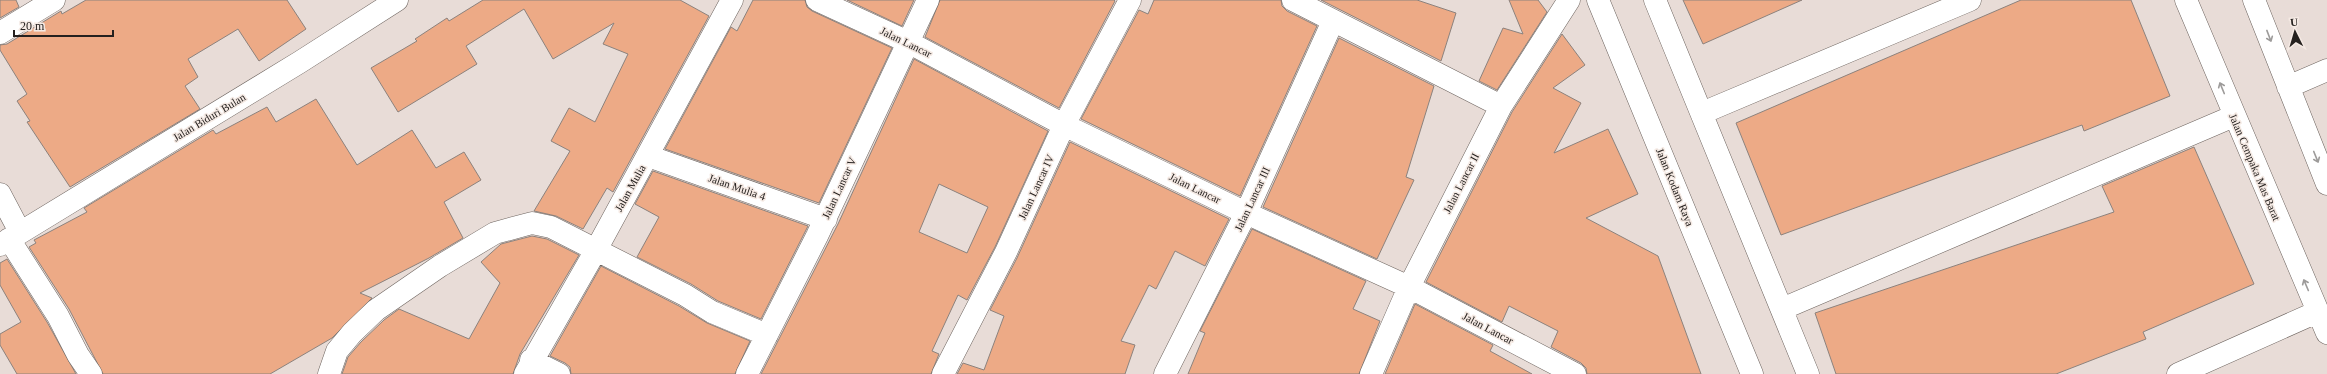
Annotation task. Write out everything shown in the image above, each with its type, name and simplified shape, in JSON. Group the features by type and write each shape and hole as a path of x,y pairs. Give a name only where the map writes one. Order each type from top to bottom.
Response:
{"street":[{"path":"0,33 54,0"},
{"name":"Jalan Biduri Bulan","path":"10,238 300,62 397,0"},
{"name":"Jalan Mulia","path":"528,367 596,250 732,0"},
{"name":"Jalan Lancar","path":"817,0 908,42 1064,125 1246,213 1409,287 1575,374"},
{"name":"Jalan Lancar V","path":"747,374 826,218 928,0"},
{"name":"Jalan Lancar IV","path":"943,374 1006,252 1064,125 1130,0"},
{"path":"1293,0 1500,106"},
{"name":"Jalan Lancar II","path":"1371,374 1409,287 1500,106 1568,0"},
{"name":"Jalan Kodam Raya","path":"1598,0 1752,374"},
{"path":"1655,0 1808,374"},
{"path":"1702,113 1970,0"},
{"name":"Jalan Cempaka Mas Barat","path":"2186,0 2327,333"},
{"path":"2254,0 2327,184"},
{"name":"Jalan Lancar III","path":"1165,374 1246,213 1333,21"},
{"path":"2288,87 2327,70"},
{"path":"1782,309 2234,116"},
{"name":"Jalan Mulia 4","path":"648,156 826,218"},
{"path":"0,194 10,238 58,316 78,355 91,374"},
{"path":"329,374 337,351 376,310 440,266 495,232 532,223 551,227 685,295 712,312 767,335"},
{"path":"2178,374 2317,312"},
{"path":"528,367 559,374"}],"building":[{"path":"0,0 16,0 19,7 0,18"},
{"path":"86,0 287,0 306,29 259,61 238,29 188,59 198,77 185,86 200,109 70,187 27,122 30,121 17,101 27,94 0,50 0,45 7,44 61,11 62,14"},
{"path":"483,0 680,0 709,16 613,192 607,188 583,229 556,216 534,211 570,151 551,141 569,108 595,122 628,54 603,44 614,23 553,59 524,9 466,46 477,64 398,112 371,68 417,41 415,39 447,18 449,21"},
{"path":"753,0 805,0 807,7 812,11 892,48 819,203 665,149 731,27 737,31"},
{"path":"847,0 914,0 902,26"},
{"path":"940,0 1115,1 1059,108 925,37"},
{"path":"1154,0 1281,0 1282,6 1287,11 1317,26 1240,196 1081,119 1139,10 1148,14"},
{"path":"1321,0 1417,0 1456,13 1441,61"},
{"path":"1509,0 1538,0 1547,12 1497,90 1479,81 1503,28 1523,34"},
{"path":"1683,0 1802,0 1703,44"},
{"path":"2021,0 2131,0 2170,96 2084,131 2082,125 1781,235 1736,123"},
{"path":"1562,34 1585,65 1553,88 1581,103 1554,153 1608,129 1638,194 1586,218 1658,256 1701,374 1587,374 1586,368 1581,363 1551,347 1558,331 1509,306 1502,322 1426,282 1512,112"},
{"path":"1339,38 1434,86 1406,177 1414,180 1377,259 1263,207"},
{"path":"914,59 1048,131 995,247 967,300 958,295 932,351 939,354 931,374 761,374 838,224","holes":["939,184 988,207 967,253 919,232"]},
{"path":"316,99 357,165 412,130 436,168 464,152 481,180 444,202 463,238 429,258 360,293 372,298 332,338 270,374 103,374 69,309 29,247 36,243 34,240 87,212 84,208 213,130 216,134 267,107 276,122"},
{"path":"1070,142 1229,219 1205,266 1175,251 1156,289 1149,285 1121,341 1135,345 1125,374 957,374 963,363 984,370 1004,316 990,310 1017,258"},
{"path":"2194,147 2254,284 2143,332 2146,339 2056,374 1836,374 1815,313 2114,212 2102,186"},
{"path":"653,171 808,226 761,319 718,301 691,284 637,257 659,217 635,204"},
{"path":"1252,229 1366,281 1353,309 1380,321 1359,374 1188,374 1205,333 1200,331"},
{"path":"532,236 547,239 579,255 520,354 513,374 342,374 348,357 361,342 384,320 399,309 469,339 500,283 481,262 501,244"},
{"path":"7,259 47,322 76,374 17,374 0,345 0,334 21,322 0,285 0,263"},
{"path":"601,266 679,306 707,323 750,341 735,374 571,374 570,367 550,356"},
{"path":"1415,304 1493,345 1490,351 1532,374 1385,374"}]}
